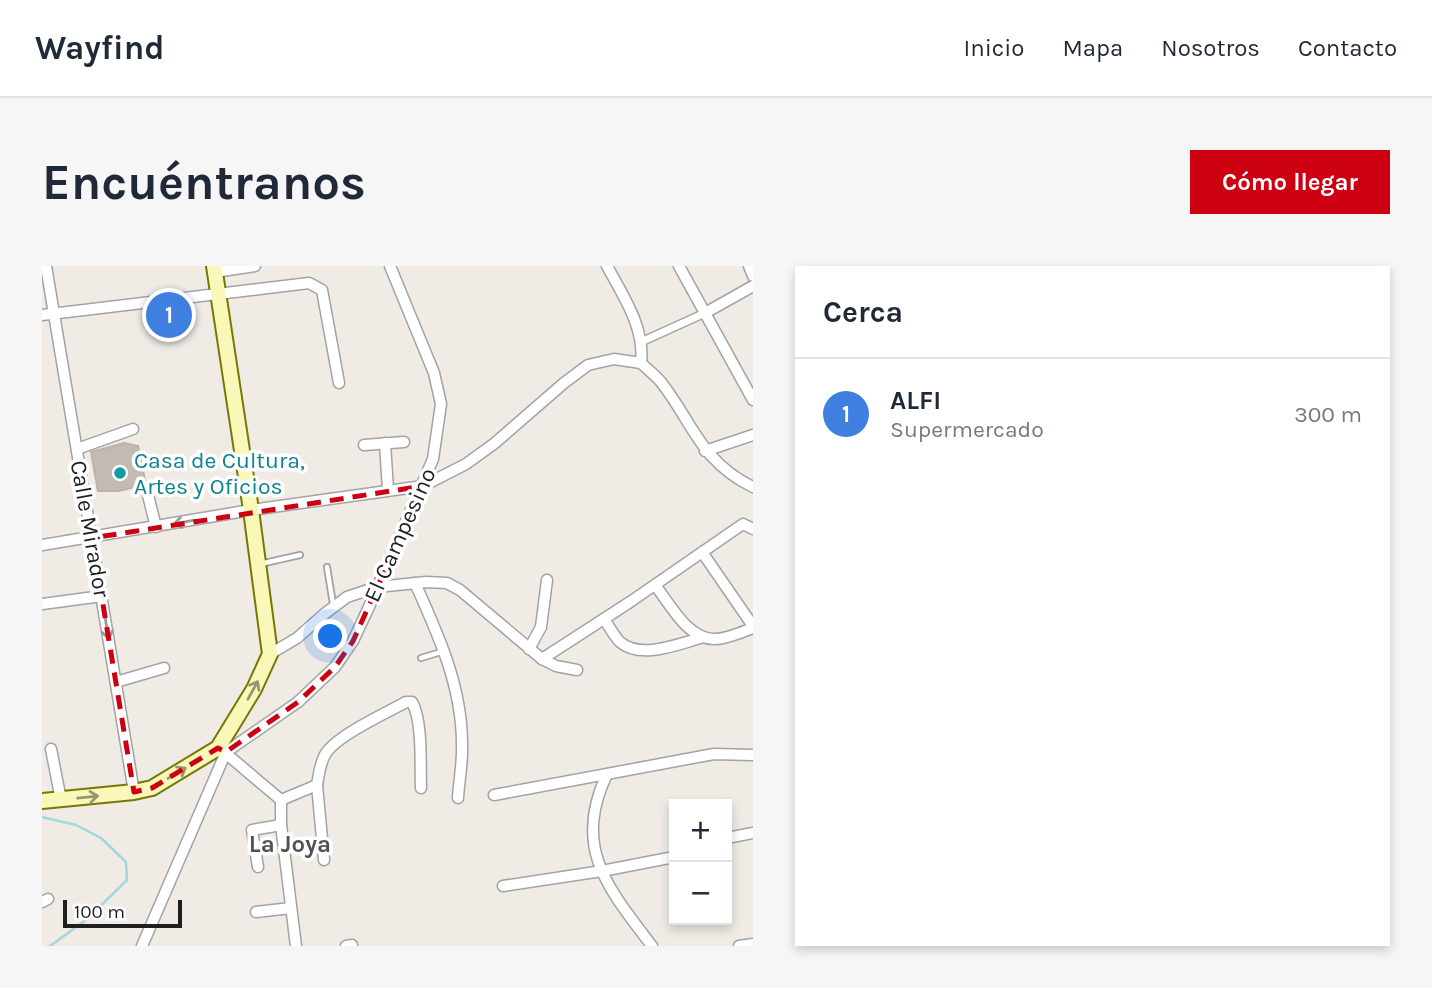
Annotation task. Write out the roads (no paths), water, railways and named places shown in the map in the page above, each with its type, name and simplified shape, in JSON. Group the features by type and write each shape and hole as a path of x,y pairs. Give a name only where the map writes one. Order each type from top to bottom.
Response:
{"main road":[{"path":"42,801 152,788 222,750 271,654 214,269"}],"street":[{"name":"Calle Mirador","path":"46,266 134,792"},
{"path":"214,269 255,266"},
{"name":"El Campesino","path":"222,750 298,702 335,667 353,641 433,459 441,404 434,373 390,266"},
{"path":"607,266 638,328 641,363"},
{"path":"679,266 753,400"},
{"path":"749,266 753,276"},
{"path":"42,315 309,283 322,290 339,383"},
{"path":"641,342 705,313 753,286"},
{"path":"42,545 251,510 422,486 443,477 495,443 588,365 614,359 641,363 660,381 705,451 724,469 753,487"},
{"path":"77,449 133,429"},
{"path":"705,451 753,435"},
{"path":"364,445 404,442"},
{"path":"385,443 388,490"},
{"path":"146,487 156,527"},
{"path":"542,659 743,524 753,529"},
{"path":"604,619 619,641 629,648 644,650 666,648 701,638 717,640 753,627 702,552"},
{"path":"529,649 541,627 547,580"},
{"path":"415,583 445,651 460,707 463,744 458,798"},
{"path":"271,654 297,638 348,597 377,587 447,583 460,590 542,659 556,667 577,670"},
{"path":"655,585 691,630 701,638"},
{"path":"42,604 102,596"},
{"path":"116,682 164,668"},
{"path":"324,860 317,785 322,761 328,750 339,740 406,702 412,702 417,718 421,788"},
{"path":"51,750 61,800"},
{"path":"142,946 222,750 281,800 281,825 296,946"},
{"path":"494,795 714,754 753,755"},
{"path":"607,774 592,817 594,840 602,871 613,895 652,946"},
{"path":"281,800 317,785"},
{"path":"258,867 251,830 281,825"},
{"path":"732,835 753,833"},
{"path":"503,886 669,858"},
{"path":"256,912 291,908"},
{"path":"740,946 753,944"}],"lane":[{"path":"258,565 300,555"},
{"path":"327,567 334,606"},
{"path":"421,659 445,651"}],"waterway":[{"path":"42,817 76,825 101,838 126,862 127,880 86,920 50,946"}],"place":[{"name":"ALFI","path":"169,315"},
{"name":"Casa de Cultura, Artes y Oficios","path":"120,473"}],"district":[{"name":"La Joya","path":"290,844"}]}
